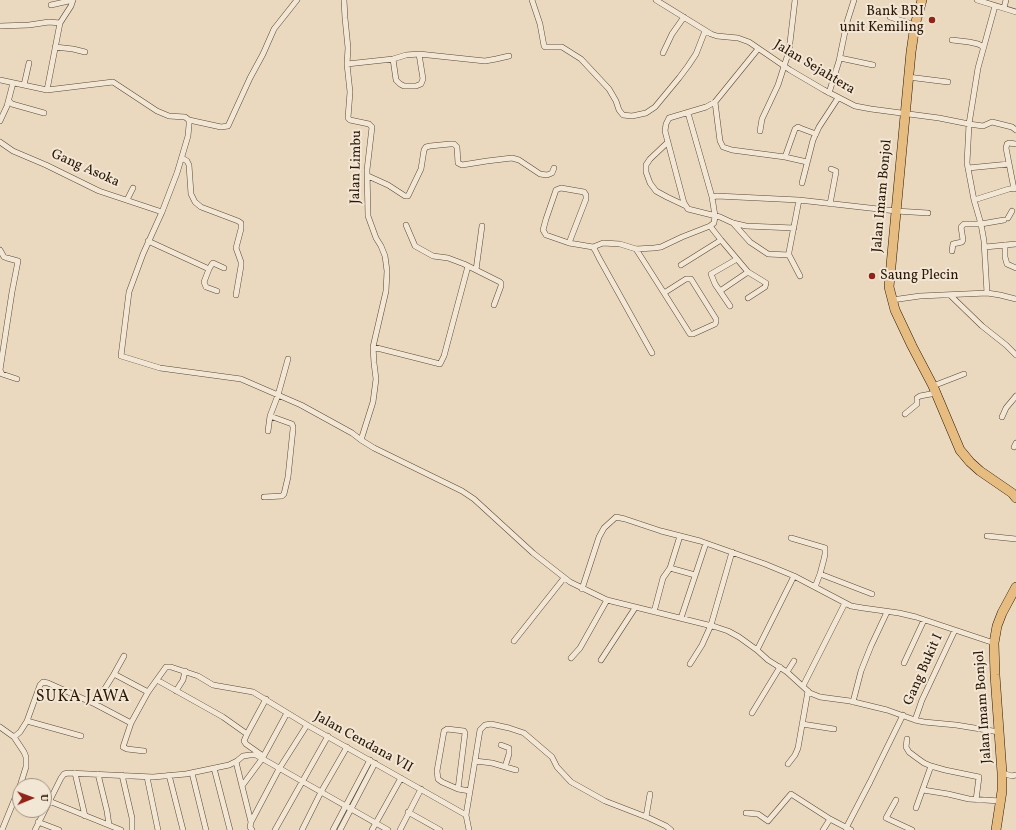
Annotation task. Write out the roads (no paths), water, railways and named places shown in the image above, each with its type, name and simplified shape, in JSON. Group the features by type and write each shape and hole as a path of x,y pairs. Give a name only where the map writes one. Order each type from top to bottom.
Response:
{"highway":[{"name":"Jalan Imam Bonjol","path":"922,0 911,52 908,78 889,287 895,310 935,389 960,450 964,456 980,471 1012,493 1016,498"},
{"name":"Jalan Imam Bonjol","path":"996,830 1002,773 994,643 997,626 1002,613 1016,587"}],"street":[{"path":"47,90 60,23 71,6 73,0 51,5"},
{"path":"0,80 47,90 113,82 157,111 169,116 185,117 189,120 221,127 228,126 274,29 297,0"},
{"name":"Jalan Limbu","path":"344,0 350,92 348,118 350,120 369,124 372,127 367,170 368,216 376,238 385,256 386,271 386,291 373,347 376,379 373,402 361,440"},
{"path":"532,0 540,24 543,45 545,47 562,47 581,59 609,89 623,115 632,116 646,113 655,108 696,54 705,31 656,0"},
{"path":"760,131 762,119 785,66 789,51 795,0"},
{"path":"828,93 840,58 847,22 854,0"},
{"path":"978,0 1016,12"},
{"path":"1004,8 1006,0"},
{"path":"987,293 985,247 981,224 974,200 967,160 969,124 978,68 995,6"},
{"path":"663,53 672,34 684,17"},
{"path":"890,17 916,25"},
{"path":"0,26 29,25 49,22 60,23"},
{"name":"Jalan Sejahtera","path":"705,31 718,36 738,38 749,42 790,70 828,93 855,106 939,118 982,126 992,122 1012,127 1016,130"},
{"path":"952,40 969,42 984,47"},
{"path":"55,47 85,52"},
{"path":"686,206 665,131 666,124 669,118 706,107 715,102 758,49"},
{"path":"347,64 393,59 406,55 419,54 485,60 509,56"},
{"path":"393,59 396,80 404,86 416,86 421,84 423,79 419,54"},
{"path":"840,58 873,65"},
{"path":"24,85 29,63"},
{"path":"908,78 948,82"},
{"path":"0,121 6,110 13,83"},
{"path":"802,183 813,140 824,119 838,98"},
{"path":"9,101 12,104 44,113"},
{"path":"715,102 720,141 723,147 732,150 785,157 807,162"},
{"path":"569,243 586,199 586,195 584,192 561,188 556,190 543,230 546,235 569,243 593,247 603,243 620,244 636,249 654,248 661,247 714,223 715,216 712,196 688,113"},
{"path":"189,120 188,136 182,158 162,212 148,241 129,292 120,356 160,368 241,379 302,405 352,433 374,448 462,491 474,499 533,553 564,578 582,589 607,600 635,608 711,625 728,631 739,637 768,660 780,667 808,691 820,697 853,702 887,710 914,720 999,732"},
{"path":"785,157 795,129 798,127 816,134"},
{"name":"Gang Asoka","path":"0,142 13,150 99,191 162,212"},
{"path":"668,142 650,159 646,165 646,172 650,183 656,190 686,206 688,209 726,219 733,223 746,226 794,228"},
{"path":"368,176 388,185 405,196 408,196 421,169 424,150 426,147 450,144 454,144 458,147 458,163 462,165 512,158 519,160 540,174 548,175 552,173 554,168"},
{"path":"974,200 1015,189 1007,155 1007,144 1016,144"},
{"path":"182,158 187,161 189,165 191,194 195,202 240,223 241,229 236,248 241,266 236,295"},
{"path":"968,168 1009,164"},
{"path":"830,204 836,172 831,169"},
{"path":"126,200 133,188"},
{"path":"712,196 799,200 896,211 928,213"},
{"path":"799,200 789,255 800,276"},
{"path":"952,251 953,244 962,242 963,240 962,225 981,224 1006,219 1012,211"},
{"path":"733,223 750,242 768,254 789,255"},
{"path":"406,225 415,246 433,256 448,258 468,266 500,282 501,286 494,305"},
{"path":"476,270 482,226"},
{"path":"710,226 748,272 766,283 765,287 748,298"},
{"path":"681,265 721,240"},
{"path":"148,241 209,269"},
{"path":"1005,244 1005,257 1007,264 1016,268"},
{"path":"985,247 1016,244"},
{"path":"593,247 652,353"},
{"path":"636,249 664,294 690,334 715,324 716,319 691,279 686,279 664,294"},
{"path":"0,250 4,257 18,261 0,370 2,374 17,379"},
{"path":"730,306 715,284 712,274 737,259"},
{"path":"217,291 205,286 204,282 211,264 213,263 224,268"},
{"path":"373,347 440,364 444,356 468,266"},
{"path":"720,291 748,272"},
{"path":"892,300 920,296 987,293 1016,300"},
{"path":"950,295 982,326 1016,355"},
{"path":"268,431 270,416 278,395 288,359"},
{"path":"905,414 916,404 920,396 964,374"},
{"path":"1002,417 1006,408 1016,396"},
{"path":"264,497 278,497 284,494 288,477 293,429 292,424 270,416"},
{"path":"582,589 599,537 604,528 616,517 660,531 706,543 765,564 815,586 851,606 899,613 994,643"},
{"path":"654,612 663,578 670,568 680,536"},
{"path":"987,536 1016,539"},
{"path":"791,538 825,548 820,574 815,586"},
{"path":"681,618 706,543"},
{"path":"690,664 702,645 711,625 732,552"},
{"path":"670,568 695,575"},
{"path":"820,574 872,594"},
{"path":"757,650 794,576"},
{"path":"514,641 564,578"},
{"path":"571,658 580,648 607,600"},
{"path":"803,686 845,603"},
{"path":"601,660 635,608"},
{"path":"853,702 861,671 887,612"},
{"path":"904,663 924,620"},
{"name":"Gang Bukit I","path":"914,720 955,630"},
{"path":"95,704 124,656"},
{"path":"786,672 794,661"},
{"name":"Jalan Cendana VII","path":"157,680 166,666 198,676 213,685 253,692 307,725 466,815"},
{"path":"752,713 780,667"},
{"path":"176,691 185,671"},
{"path":"114,674 148,692"},
{"path":"144,751 127,749 123,747 131,722 148,692 157,680 223,717 247,734"},
{"path":"14,736 20,732 27,721 40,685 43,682 95,704 131,722"},
{"path":"788,764 798,748 808,691"},
{"path":"266,699 247,734 244,741 246,744 280,769 388,830"},
{"path":"242,786 263,757 287,713"},
{"path":"746,814 758,814 768,821 791,794 848,829 903,715"},
{"path":"27,721 81,736"},
{"path":"469,830 466,815 480,730 485,725 491,724 514,729 524,733 552,758 557,767 572,782 605,801 646,817 666,826 671,830"},
{"path":"802,724 834,729"},
{"path":"251,822 280,769 307,725"},
{"path":"0,727 14,736 24,752 26,758 26,768 23,778"},
{"path":"458,789 466,734 464,731 447,729 444,731 437,771 438,779 458,789 470,791"},
{"path":"275,830 328,736"},
{"path":"907,739 906,747 909,752 931,766 979,777 976,800"},
{"path":"501,745 509,748 509,754 505,767"},
{"path":"302,830 346,747"},
{"path":"52,795 64,774 68,773 147,777 192,773 229,765 236,762 243,756 256,755 263,757"},
{"path":"475,761 492,763 516,770"},
{"path":"236,762 251,822 250,827 252,830"},
{"path":"340,830 349,808 373,762"},
{"path":"916,808 931,766"},
{"path":"214,768 230,830"},
{"path":"75,773 86,816"},
{"path":"192,773 206,830"},
{"path":"1002,773 1012,776 1016,775"},
{"path":"98,774 109,825"},
{"path":"122,775 132,818 132,830"},
{"path":"169,775 183,830"},
{"path":"147,777 158,830"},
{"path":"372,830 401,778"},
{"path":"400,830 421,789"},
{"path":"923,790 976,800 1000,801"},
{"path":"646,817 650,794"},
{"path":"896,800 886,818 912,830"},
{"path":"52,802 121,830"},
{"path":"2,830 12,806"},
{"path":"333,830 349,808"},
{"path":"408,812 440,830"},
{"path":"35,830 40,818"},
{"path":"823,830 830,819"},
{"path":"38,822 59,830"}],"place":[{"name":"Bank BRI unit Kemiling","path":"932,20"},
{"name":"Saung Plecin","path":"872,276"}],"district":[{"name":"SUKA JAWA","path":"83,698"}]}
